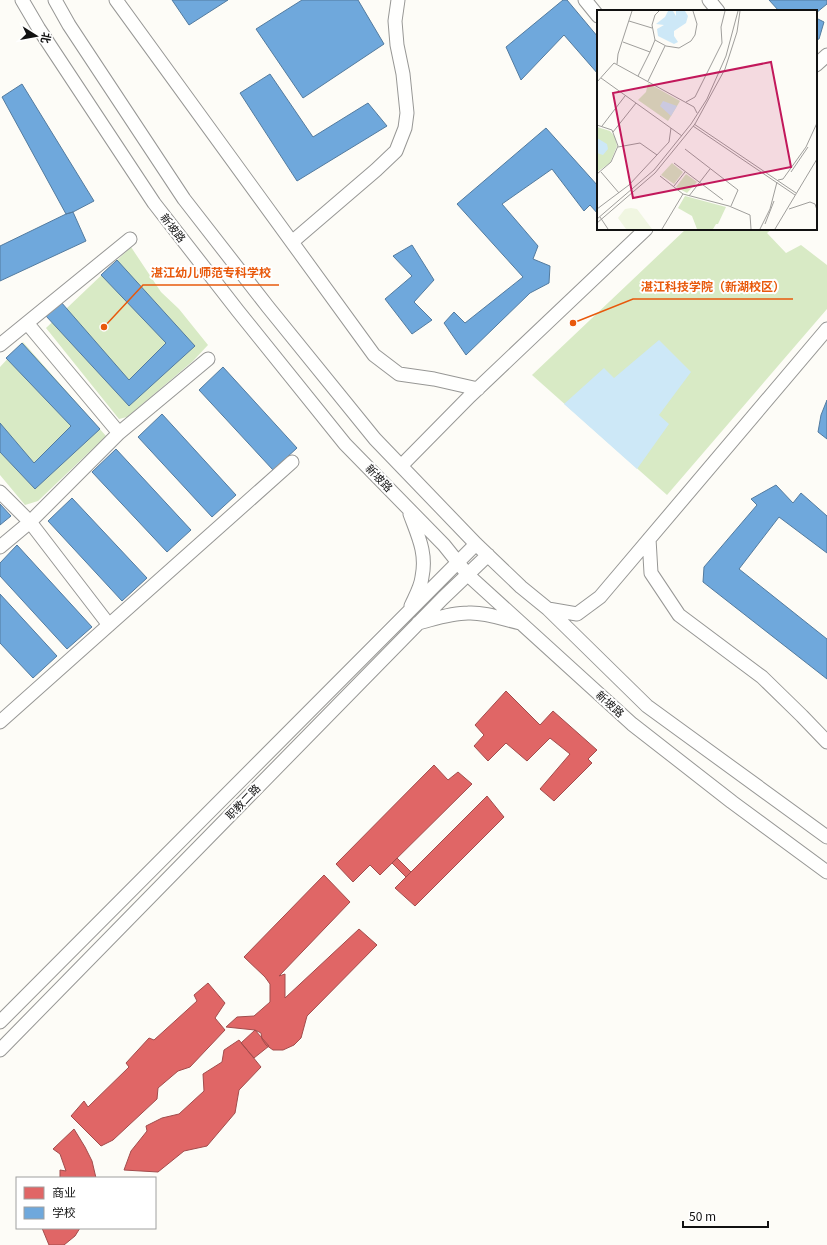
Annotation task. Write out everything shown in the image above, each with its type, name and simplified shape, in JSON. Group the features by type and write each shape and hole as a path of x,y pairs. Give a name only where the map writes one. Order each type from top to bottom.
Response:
{"street":[{"name":"新坡路","path":"22,0 39,29 154,203 238,311 345,444 444,545 468,575 632,724 732,802 827,872"},
{"path":"54,0 184,199 273,313 370,433 476,544 548,609 647,706 827,837"},
{"path":"116,0 374,355 399,374 434,379 478,389"},
{"path":"292,242 396,151 405,128 408,113 403,74 397,45 395,21 398,0"},
{"path":"584,0 597,15"},
{"path":"709,0 717,10"},
{"path":"817,64 827,55"},
{"path":"401,466 478,389 645,230"},
{"path":"0,345 130,239"},
{"path":"27,323 119,433"},
{"path":"548,609 578,614 600,597 827,329"},
{"path":"0,548 30,522 119,433 208,359"},
{"path":"0,722 292,462"},
{"path":"0,492 30,522 110,625"},
{"path":"408,509 423,549 424,563 422,578 408,612"},
{"path":"649,539 651,573 679,615 762,677 827,742"},
{"name":"职教二路","path":"0,1022 476,544"},
{"name":"职教二路","path":"0,1050 418,623 488,555"},
{"path":"418,623 468,612 522,624"}],"green space":[{"path":"685,230 771,230 767,233 786,253 801,245 827,265 827,309 667,495 532,375"},
{"path":"131,247 161,292 179,309 208,345 193,361 127,417 119,419 46,328"},
{"path":"23,342 106,436 38,501 25,505 0,475 0,367"}],"water":[{"path":"659,340 691,372 659,415 669,424 637,469 564,404 604,368 614,378"}],"building: 商业":[{"path":"506,691 540,725 553,711 597,750 588,759 592,763 554,801 540,789 570,754 550,738 527,761 506,743 488,761 474,746 484,735 475,725"},
{"path":"434,765 448,780 458,772 472,784 380,875 370,865 353,882 336,864"},
{"path":"487,796 504,817 415,906 395,888"},
{"path":"397,858 411,872 406,877 392,863"},
{"path":"324,875 350,902 279,976 285,974 285,998 359,929 377,945 307,1016 301,1038 294,1045 283,1050 273,1050 266,1045 262,1039 261,1033 255,1030 226,1027 237,1017 254,1016 270,1002 270,984 265,977 244,957"},
{"path":"208,983 225,1003 215,1018 225,1030 190,1067 178,1071 158,1088 157,1099 113,1140 101,1146 71,1116 84,1101 88,1107 129,1067 126,1063 149,1038 154,1040 197,1001 194,995"},
{"path":"255,1030 269,1046 254,1058 241,1043"},
{"path":"239,1040 261,1067 239,1090 235,1113 207,1146 184,1151 158,1172 124,1170 131,1151 147,1131 146,1126 162,1118 179,1114 204,1091 203,1074 222,1062 224,1050"},
{"path":"74,1129 92,1161 96,1177 60,1177 60,1170 66,1171 60,1154 53,1149"},
{"path":"42,1229 79,1229 75,1236 64,1245 49,1245"}],"building: 学校":[{"path":"172,0 228,0 189,25"},
{"path":"302,0 358,0 384,44 303,98 256,29"},
{"path":"563,0 567,0 597,36 597,73 564,35 521,80 506,47"},
{"path":"769,0 827,0 827,4 817,12 817,10 778,10"},
{"path":"817,18 824,22 819,39 817,40"},
{"path":"270,74 313,137 368,103 387,126 297,181 240,93"},
{"path":"22,84 94,201 73,212 66,214 2,97"},
{"path":"546,128 597,185 597,213 590,205 584,211 552,169 502,204 538,246 533,259 550,266 549,283 530,293 466,355 444,323 454,312 465,323 523,277 457,204"},
{"path":"73,212 86,241 0,281 0,246"},
{"path":"412,245 434,280 414,302 432,320 412,334 385,299 412,276 393,256"},
{"path":"117,260 195,346 129,406 46,316 61,302 129,380 166,343 101,275"},
{"path":"22,343 100,429 35,489 0,452 0,423 34,463 71,426 6,358"},
{"path":"223,367 297,448 273,470 199,390"},
{"path":"827,400 827,439 818,432 821,415"},
{"path":"162,414 236,495 212,517 138,437"},
{"path":"116,449 191,530 167,552 92,472"},
{"path":"776,485 793,503 801,493 827,516 827,553 779,517 739,569 827,639 827,679 703,582 704,567 757,505 751,499"},
{"path":"72,498 147,578 122,601 48,521"},
{"path":"0,504 11,516 0,525"},
{"path":"17,545 92,627 67,649 0,576 0,563"},
{"path":"0,594 57,656 33,678 0,643"}],"place":[{"name":"湛江科技学院（新湖校区）","path":"573,323"},
{"name":"湛江幼儿师范专科学校","path":"104,327"}]}
